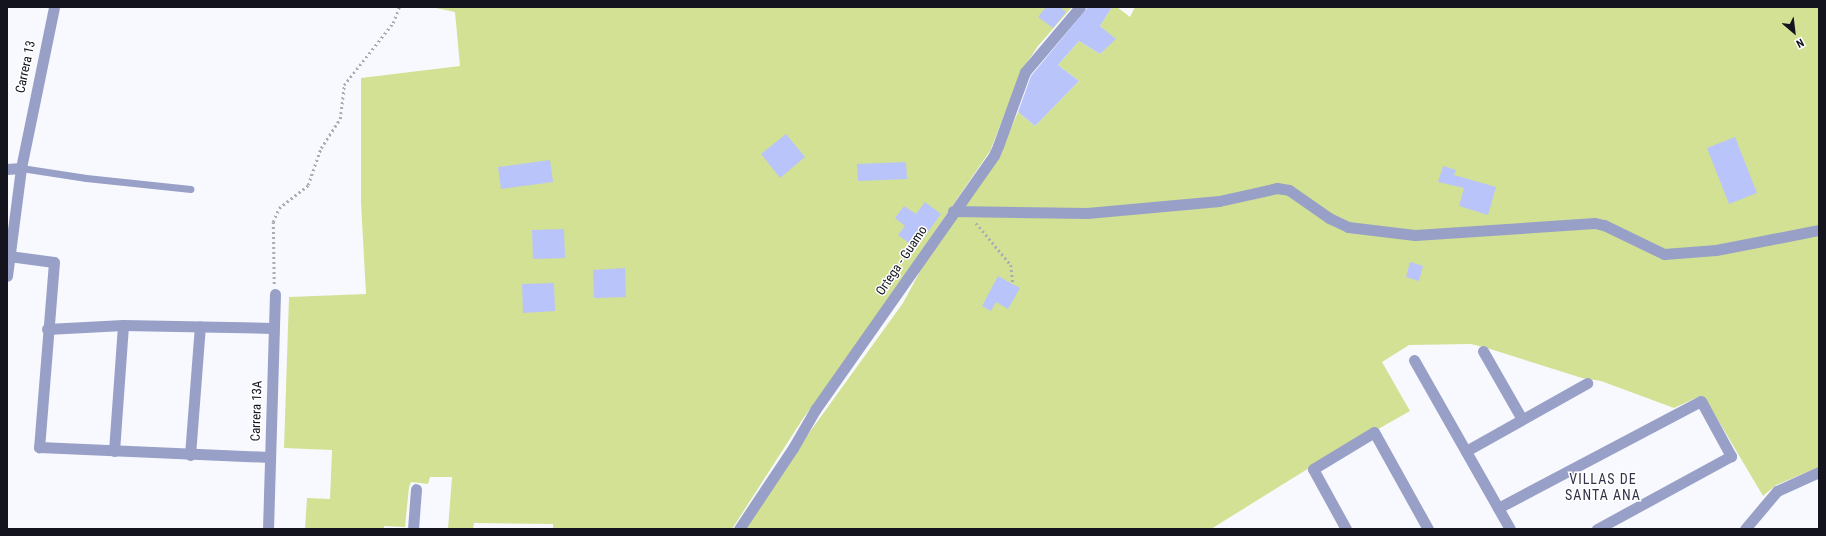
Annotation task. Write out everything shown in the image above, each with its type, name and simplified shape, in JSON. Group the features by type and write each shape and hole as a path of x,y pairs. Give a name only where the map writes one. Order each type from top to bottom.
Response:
{"street":[{"name":"Carrera 13","path":"7,276 9,241 21,168 54,7"},
{"name":"Ortega - Guamo","path":"740,529 793,448 815,410 998,146 1025,72 1080,7"},
{"path":"7,169 21,168"},
{"path":"953,211 1087,213 1219,201 1277,188 1290,190 1329,218 1348,227 1415,235 1595,223 1604,225 1664,254 1716,250 1819,230"},
{"path":"9,256 54,262 47,329 39,447 190,455 270,457"},
{"name":"Carrera 13A","path":"268,529 275,294"},
{"path":"47,329 123,325 273,328"},
{"path":"114,451 123,325"},
{"path":"190,455 200,326"},
{"path":"1483,352 1522,420"},
{"path":"1414,360 1510,529"},
{"path":"1466,451 1587,383"},
{"path":"1498,508 1701,401 1731,456 1598,529"},
{"path":"1346,529 1313,469 1374,432 1426,528"},
{"path":"1745,529 1777,491 1819,472"},
{"path":"413,529 416,489"}],"lane":[{"path":"21,168 86,178 190,189"}],"path":[{"path":"275,294 273,222 279,208 308,185 320,148 340,119 344,86 393,23 399,7"},
{"path":"966,211 1011,265 1013,284"}],"green space":[{"path":"431,7 1072,7 1038,46 1022,70 990,151 831,382 804,417 732,529 553,529 553,524 474,523 473,529 448,529 452,477 430,477 428,484 411,482 409,487 405,527 384,526 384,529 305,529 307,498 330,499 332,450 284,448 289,297 366,294 361,203 361,78 460,66 455,12"},
{"path":"1112,7 1117,7 1130,17 1135,7 1819,7 1819,467 1776,485 1763,496 1705,398 1698,397 1674,408 1601,381 1582,378 1471,344 1409,345 1382,362 1410,411 1306,470 1211,529 744,529 804,440 903,303 932,249 998,157 1018,112 1035,126 1079,81 1058,65 1079,41 1100,54 1115,39 1100,26"}],"building":[{"path":"1046,7 1060,7 1066,12 1053,28 1038,17"},
{"path":"1088,7 1112,7 1100,26 1116,39 1100,54 1079,41 1058,65 1079,81 1035,126 1018,112 1031,76"},
{"path":"786,134 805,157 780,178 761,154"},
{"path":"1735,137 1757,193 1729,204 1707,148"},
{"path":"550,160 553,182 501,189 498,167"},
{"path":"906,162 907,179 858,181 857,164"},
{"path":"1443,166 1456,170 1454,175 1496,187 1488,215 1459,206 1464,188 1438,182"},
{"path":"925,202 941,214 916,248 898,235 905,226 895,218 904,206 916,214"},
{"path":"564,229 565,258 533,259 532,230"},
{"path":"1410,262 1423,266 1419,281 1406,277"},
{"path":"625,268 626,297 594,298 593,270"},
{"path":"998,276 1020,288 1008,309 996,302 991,311 982,306"},
{"path":"554,283 555,311 523,313 522,284"}],"district":[{"name":"VILLAS DE SANTA ANA","path":"1603,488"}]}
